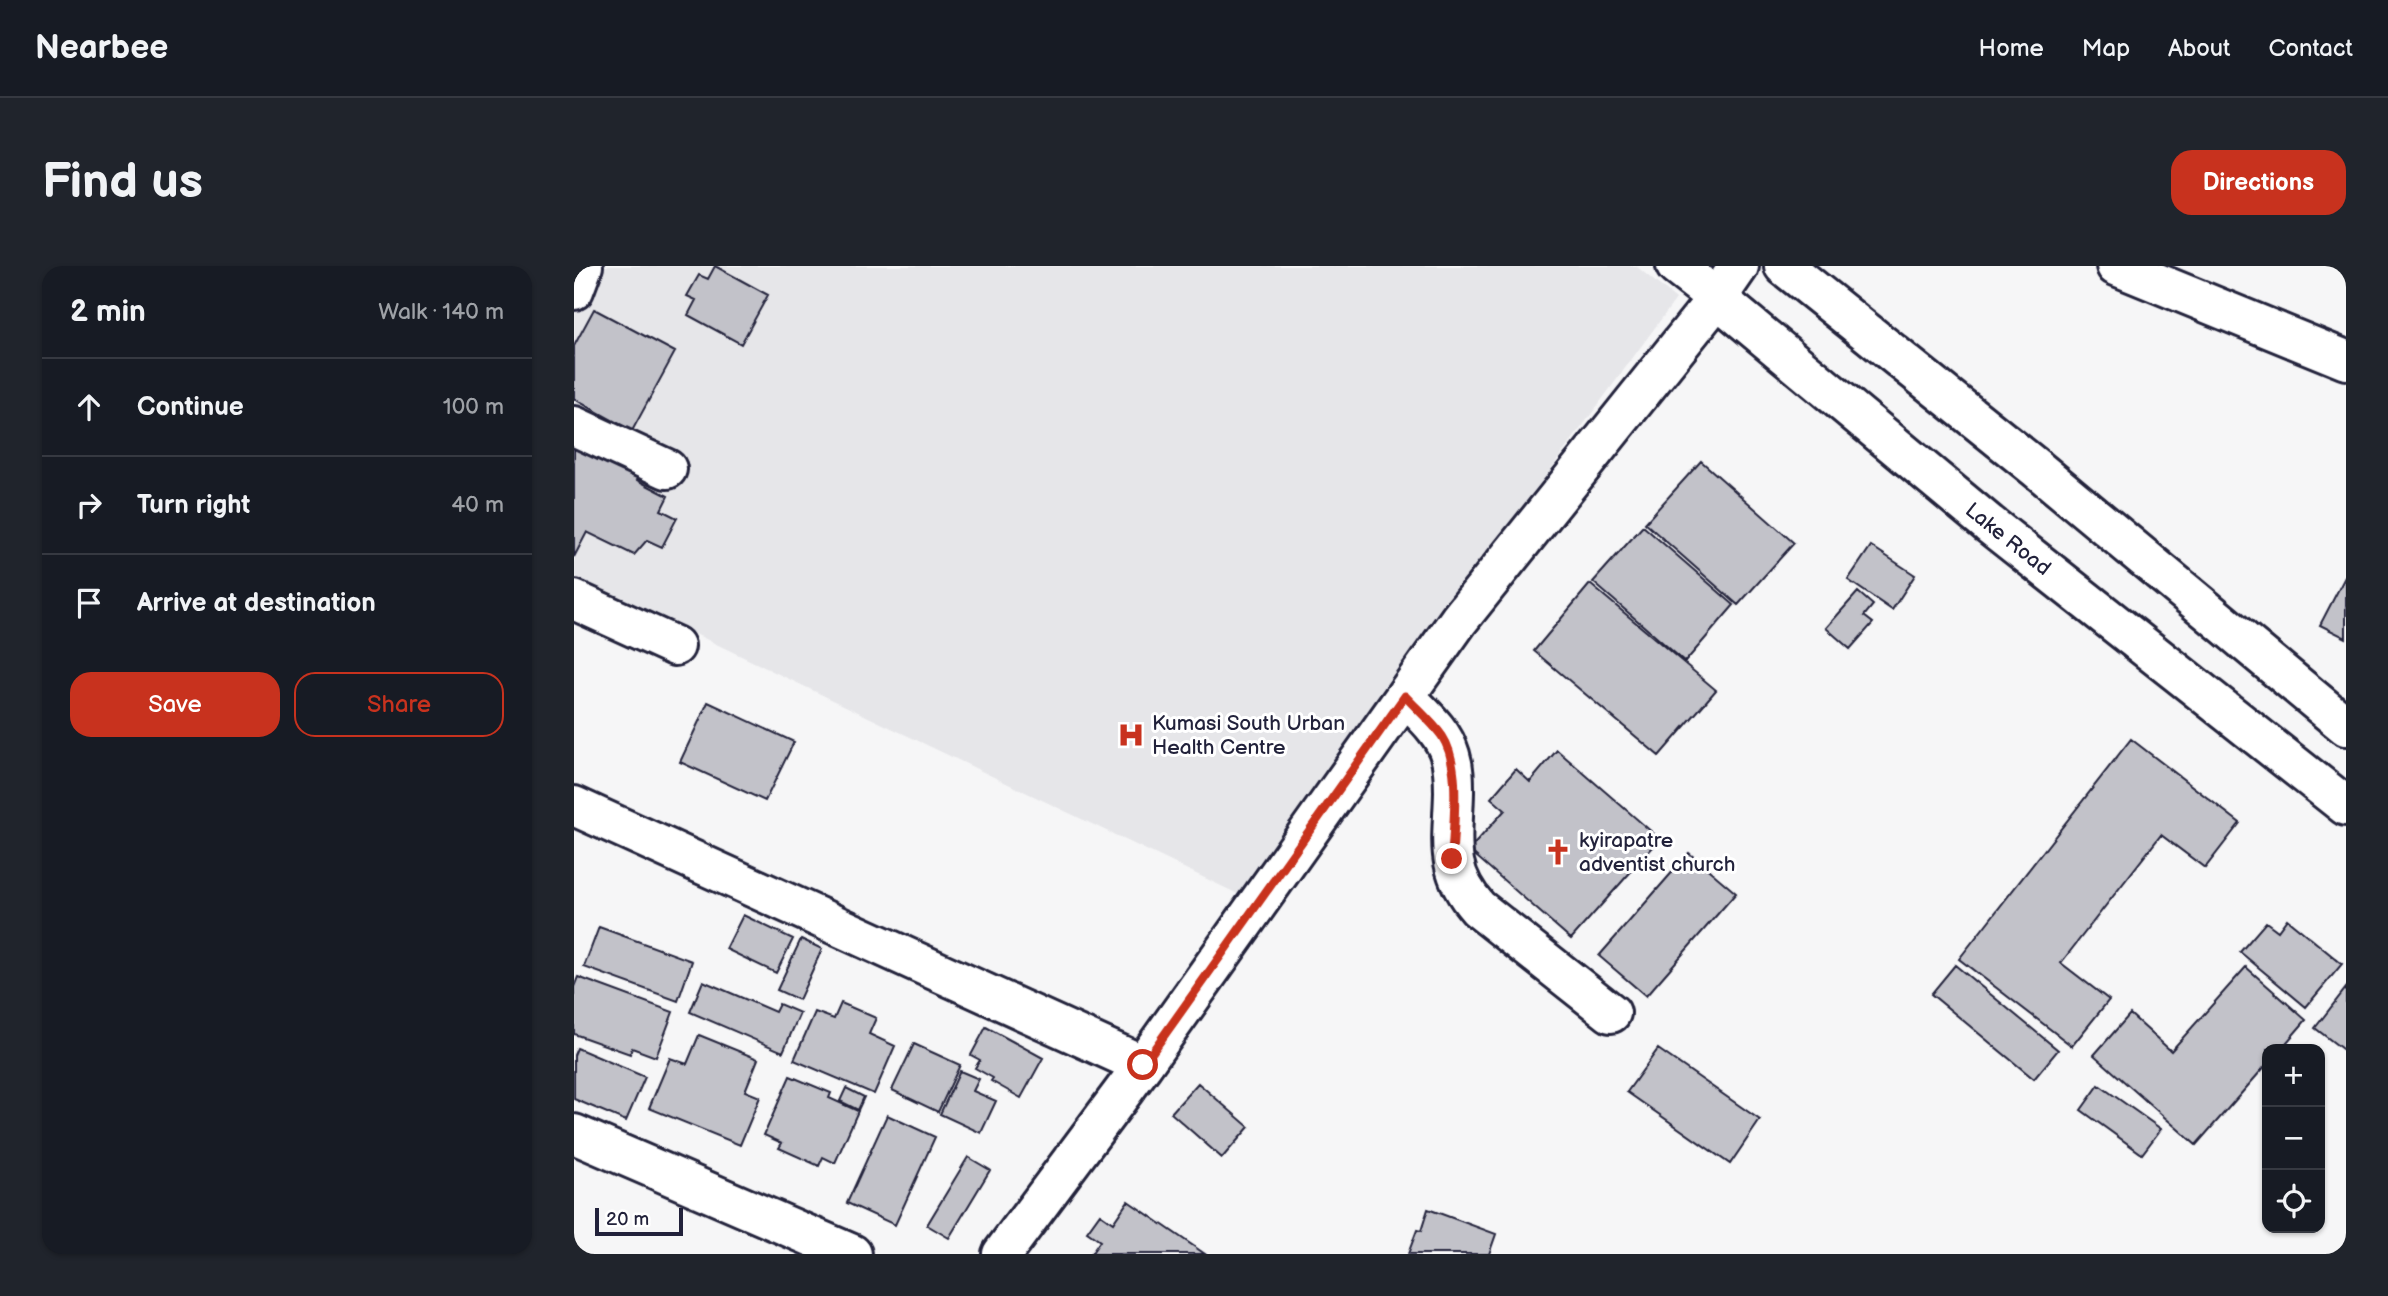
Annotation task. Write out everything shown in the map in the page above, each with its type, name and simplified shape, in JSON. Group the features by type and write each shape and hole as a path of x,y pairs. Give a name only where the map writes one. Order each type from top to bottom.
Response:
{"street":[{"path":"574,290 583,266"},
{"name":"Lake Road","path":"1676,266 1989,524 2346,806"},
{"path":"1002,1254 1143,1065 1459,620 1717,298 1739,266"},
{"path":"1784,266 2036,468 2346,726"},
{"path":"2116,266 2346,360"},
{"path":"574,426 667,469"},
{"path":"574,600 676,646"},
{"path":"1405,696 1442,737 1450,753 1454,771 1452,859 1465,894 1478,908 1611,1013"},
{"path":"574,806 1143,1065"},
{"path":"574,1134 852,1254"}],"shaded area":[{"name":"Kumasi South Urban Health Centre","path":"574,266 1636,266 1676,299 1238,894 574,576"}],"building":[{"path":"715,266 768,295 741,344 688,315 696,300 687,296 699,275 708,279"},
{"path":"594,309 675,352 632,431 574,399 574,346"},
{"path":"574,444 644,468 637,480 668,496 661,510 677,518 662,547 647,540 634,555 587,532 574,557"},
{"path":"1701,461 1794,543 1738,605 1645,523"},
{"path":"1643,526 1734,605 1685,662 1593,582"},
{"path":"1871,546 1915,575 1892,610 1848,580"},
{"path":"2346,575 2346,638 2320,625"},
{"path":"1590,584 1716,690 1659,756 1534,651"},
{"path":"1858,592 1873,605 1864,616 1873,623 1850,649 1826,628"},
{"path":"708,702 794,742 765,801 680,762"},
{"path":"2131,739 2240,823 2205,868 2161,835 2061,963 2109,1000 2072,1046 1959,959"},
{"path":"1557,750 1660,839 1571,939 1469,850 1505,810 1491,798 1516,769 1530,782"},
{"path":"1689,853 1736,893 1646,996 1599,956"},
{"path":"743,915 793,939 776,973 726,949"},
{"path":"2287,919 2342,964 2306,1007 2240,952 2266,922 2278,931"},
{"path":"599,927 692,961 678,1001 584,967"},
{"path":"801,939 822,949 799,1000 777,990"},
{"path":"1955,965 2058,1050 2034,1079 1931,994"},
{"path":"2246,967 2306,1020 2285,1044 2262,1044 2262,1070 2196,1145 2094,1055 2130,1014 2171,1051"},
{"path":"578,977 673,1012 656,1057 632,1048 630,1054 574,1034 574,987"},
{"path":"703,981 775,1012 779,1004 800,1013 783,1052 690,1012"},
{"path":"2346,988 2346,1052 2315,1028"},
{"path":"841,1003 876,1018 869,1034 895,1046 874,1094 794,1060 815,1012 834,1019"},
{"path":"986,1027 1043,1058 1021,1098 991,1081 993,1078 975,1068 980,1060 971,1055"},
{"path":"699,1035 758,1059 745,1091 760,1097 740,1145 649,1108 670,1058 687,1064"},
{"path":"914,1044 960,1065 938,1112 892,1090"},
{"path":"577,1048 645,1077 626,1121 574,1099 574,1055"},
{"path":"1658,1049 1760,1120 1730,1164 1627,1092"},
{"path":"960,1071 979,1079 973,1091 996,1101 981,1133 940,1114"},
{"path":"790,1076 831,1093 829,1098 858,1111 835,1163 823,1157 819,1166 779,1148 782,1143 764,1135"},
{"path":"1198,1083 1249,1127 1222,1158 1171,1113"},
{"path":"2099,1085 2161,1129 2142,1154 2081,1110"},
{"path":"846,1088 864,1097 858,1110 840,1101"},
{"path":"887,1115 935,1137 895,1225 847,1203"},
{"path":"968,1157 990,1170 949,1238 927,1225"},
{"path":"1128,1201 1205,1254 1091,1254 1100,1241 1087,1232 1100,1214 1113,1223"},
{"path":"1428,1209 1496,1234 1489,1254 1408,1254 1417,1230 1421,1231"}],"place":[{"name":"Kumasi South Urban Health Centre","path":"1131,735"},
{"name":"kyirapatre adventist church","path":"1558,852"}],"route":[{"path":"1143,1065 1405,696 1442,737 1450,753 1454,771 1452,859"}]}
